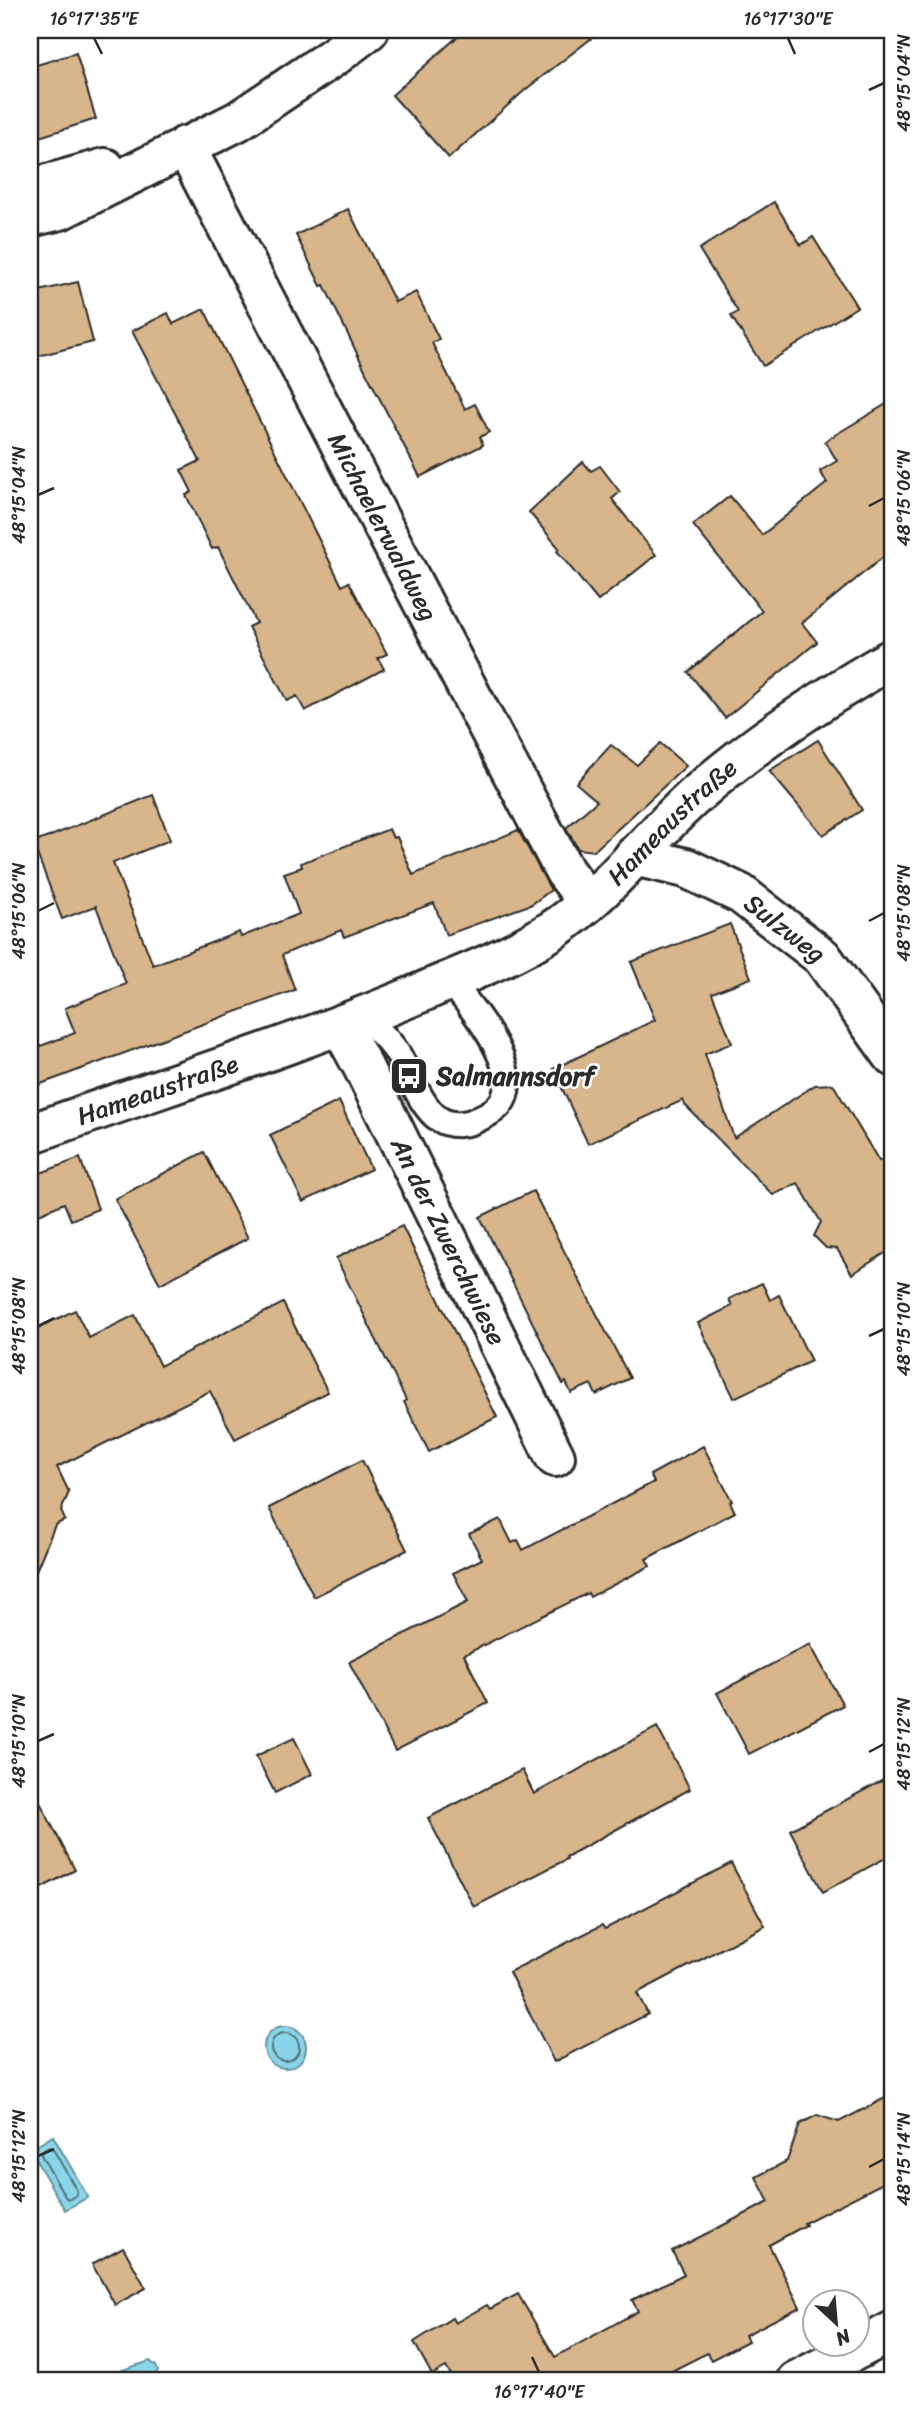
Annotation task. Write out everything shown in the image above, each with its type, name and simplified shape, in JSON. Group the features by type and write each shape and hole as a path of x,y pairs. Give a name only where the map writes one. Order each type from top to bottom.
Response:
{"street":[{"path":"30,217 60,210 238,121 369,30"},
{"path":"30,189 185,146"},
{"name":"Michaelerwaldweg","path":"185,146 478,709 565,872 588,902"},
{"name":"Hameaustraße","path":"30,1134 352,1021 536,940 588,902 698,793 730,766 804,713 893,658"},
{"name":"Sulzweg","path":"634,856 686,868 741,894 822,957 893,1056"},
{"name":"An der Zwerchwiese","path":"352,1021 363,1067 555,1457"},
{"path":"796,2381 893,2331"}],"lane":[{"path":"352,1021 380,1032 397,1052 424,1101 439,1119 457,1125 477,1120 495,1110 504,1098 506,1083 500,1056 491,1036 449,980"}],"water":[{"path":"285,2026 300,2032 306,2047 300,2062 285,2068 270,2062 264,2047 270,2032"},
{"path":"53,2136 88,2197 65,2210 30,2150"},
{"path":"150,2361 158,2371 151,2381 116,2381 119,2371"}],"building":[{"path":"465,30 602,30 525,90 449,158 392,95"},
{"path":"76,53 96,119 30,140 30,67"},
{"path":"774,202 801,245 813,237 857,307 763,366 731,316 738,312 699,249"},
{"path":"348,209 395,302 416,292 439,339 432,343 465,409 475,404 489,432 480,437 483,445 420,477 324,285 321,286 296,235"},
{"path":"78,282 93,342 38,356 30,321 30,293"},
{"path":"204,309 342,586 349,582 387,654 378,658 384,669 305,711 297,696 287,701 248,627 256,623 218,547 212,549 186,495 192,492 181,470 200,461 132,331 168,313 173,324"},
{"path":"893,400 893,549 802,623 817,642 725,718 688,672 762,611 693,525 730,496 762,535 827,483 820,471 837,461 825,441"},
{"path":"583,462 591,471 600,466 620,492 612,499 656,555 598,601 529,512"},
{"path":"818,740 862,810 823,835 769,771"},
{"path":"660,743 686,766 594,851 578,849 566,828 597,801 576,783 611,745 637,765"},
{"path":"153,795 170,840 113,863 153,965 239,932 241,937 299,914 284,873 302,867 301,863 389,829 393,838 397,837 413,875 518,830 551,890 532,904 446,935 434,903 344,937 341,930 282,955 295,990 30,1088 30,1050 75,1033 65,1008 126,984 96,906 62,919 33,843"},
{"path":"730,924 751,978 712,993 732,1043 705,1054 734,1138 815,1085 833,1084 879,1161 893,1152 893,1248 852,1274 837,1249 826,1248 814,1236 821,1222 798,1183 773,1195 683,1100 588,1144 553,1069 655,1020 631,962"},
{"path":"339,1101 371,1169 303,1202 270,1135"},
{"path":"204,1152 248,1238 160,1284 115,1199"},
{"path":"80,1158 98,1209 71,1220 64,1203 30,1218 30,1177"},
{"path":"533,1191 630,1378 596,1395 591,1384 571,1393 566,1382 563,1384 480,1217"},
{"path":"402,1226 497,1417 429,1452 336,1258"},
{"path":"762,1283 770,1300 779,1295 811,1361 734,1398 698,1323 732,1306 729,1299"},
{"path":"283,1303 328,1392 235,1439 210,1391 57,1467 69,1492 61,1511 65,1520 55,1525 30,1585 30,1332 75,1310 89,1338 135,1315 160,1366"},
{"path":"703,1446 735,1512 646,1559 650,1566 590,1597 588,1593 464,1655 488,1703 395,1751 349,1662 468,1602 453,1573 482,1559 469,1534 500,1519 512,1543 518,1540 523,1550 654,1482 650,1475"},
{"path":"362,1460 407,1550 314,1597 269,1508"},
{"path":"810,1644 843,1705 749,1754 717,1693"},
{"path":"657,1727 690,1789 566,1857 567,1859 474,1907 428,1818 522,1770 534,1794"},
{"path":"294,1738 312,1774 275,1793 256,1756"},
{"path":"883,1780 893,1799 893,1854 823,1892 790,1830"},
{"path":"30,1783 75,1870 30,1894"},
{"path":"731,1863 765,1926 637,1993 648,2014 554,2062 509,1972 602,1925 605,1929"},
{"path":"893,2094 893,2178 804,2223 806,2225 769,2245 800,2307 745,2335 748,2341 711,2360 707,2353 652,2381 455,2381 446,2367 432,2375 414,2342 452,2318 455,2323 487,2305 490,2309 518,2294 555,2357 638,2311 632,2300 684,2274 672,2251 769,2202 756,2177 787,2161 800,2124 817,2115 839,2122"},
{"path":"123,2247 146,2288 115,2305 92,2264"}],"place":[{"name":"Salmannsdorf","path":"409,1076"}]}
